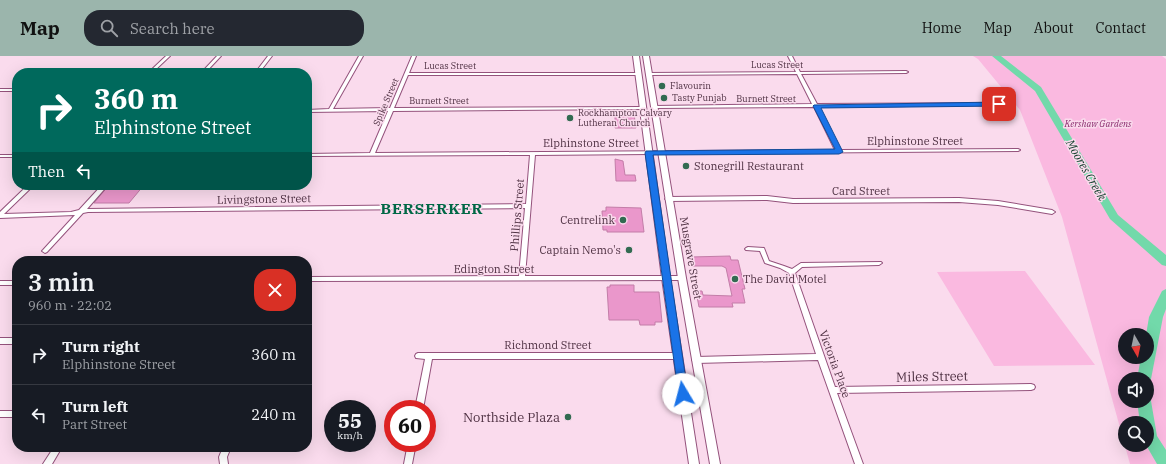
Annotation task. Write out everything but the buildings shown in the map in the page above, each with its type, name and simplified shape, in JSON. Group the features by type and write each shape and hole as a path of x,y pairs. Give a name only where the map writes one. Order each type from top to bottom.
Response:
{"main road":[{"path":"636,56 666,278 694,464"},
{"name":"Musgrave Street","path":"646,56 668,199 715,464"}],"street":[{"path":"155,68 168,56"},
{"path":"208,68 219,56"},
{"path":"261,68 270,56"},
{"path":"330,110 361,56"},
{"name":"Spike Street","path":"372,155 414,56"},
{"path":"790,56 839,152"},
{"name":"Lucas Street","path":"649,74 906,72"},
{"name":"Lucas Street","path":"406,74 638,74"},
{"path":"0,90 12,90"},
{"name":"Burnett Street","path":"654,107 999,104"},
{"name":"Burnett Street","path":"312,111 644,108"},
{"name":"Elphinstone Street","path":"312,155 1018,150"},
{"name":"Phillips Street","path":"522,279 533,153"},
{"path":"0,156 12,156"},
{"path":"0,215 26,190"},
{"path":"45,251 100,190"},
{"name":"Card Street","path":"668,199 767,198 793,201 959,200 998,203 1052,212"},
{"name":"Livingstone Street","path":"0,215 71,214 88,210 299,210 341,207 528,206"},
{"path":"748,249 762,249 767,262 792,272 801,265 878,263"},
{"name":"Victoria Place","path":"792,272 820,357 859,464"},
{"name":"Edington Street","path":"312,279 682,278"},
{"path":"0,283 12,282"},
{"path":"0,341 12,341"},
{"name":"Richmond Street","path":"418,356 678,356"},
{"path":"421,400 429,356"},
{"path":"696,360 820,357"},
{"name":"Miles Street","path":"832,390 1031,387"},
{"path":"0,414 12,414"},
{"path":"46,464 54,452"},
{"path":"224,452 222,457 224,464"},
{"path":"408,464 410,452"}],"green space":[{"name":"Kershaw Gardens","path":"973,56 1162,56 1166,59 1166,464 1130,464 1127,452 1154,452 1154,416 1118,416 1118,420 1062,217 1020,110 978,59"},
{"path":"1025,271 1095,365 994,366 937,272"}],"waterway":[{"name":"Moores Creek","path":"996,56 1038,89 1114,217 1166,262"},
{"name":"Moores Creek","path":"1145,372 1156,317 1166,294"},
{"name":"Moores Creek","path":"1145,408 1150,438 1166,464"}],"place":[{"name":"Flavourin","path":"662,86"},
{"name":"Tasty Punjab","path":"664,98"},
{"name":"Rockhampton Calvary Lutheran Church","path":"570,118"},
{"name":"Stonegrill Restaurant","path":"686,166"},
{"name":"Centrelink","path":"623,220"},
{"name":"Captain Nemo's","path":"629,250"},
{"name":"The David Motel","path":"735,279"},
{"name":"Northside Plaza","path":"568,417"}],"district":[{"name":"BERSERKER","path":"432,209"}],"route":[{"path":"683,394 649,153 839,152 816,106 999,104"}]}
